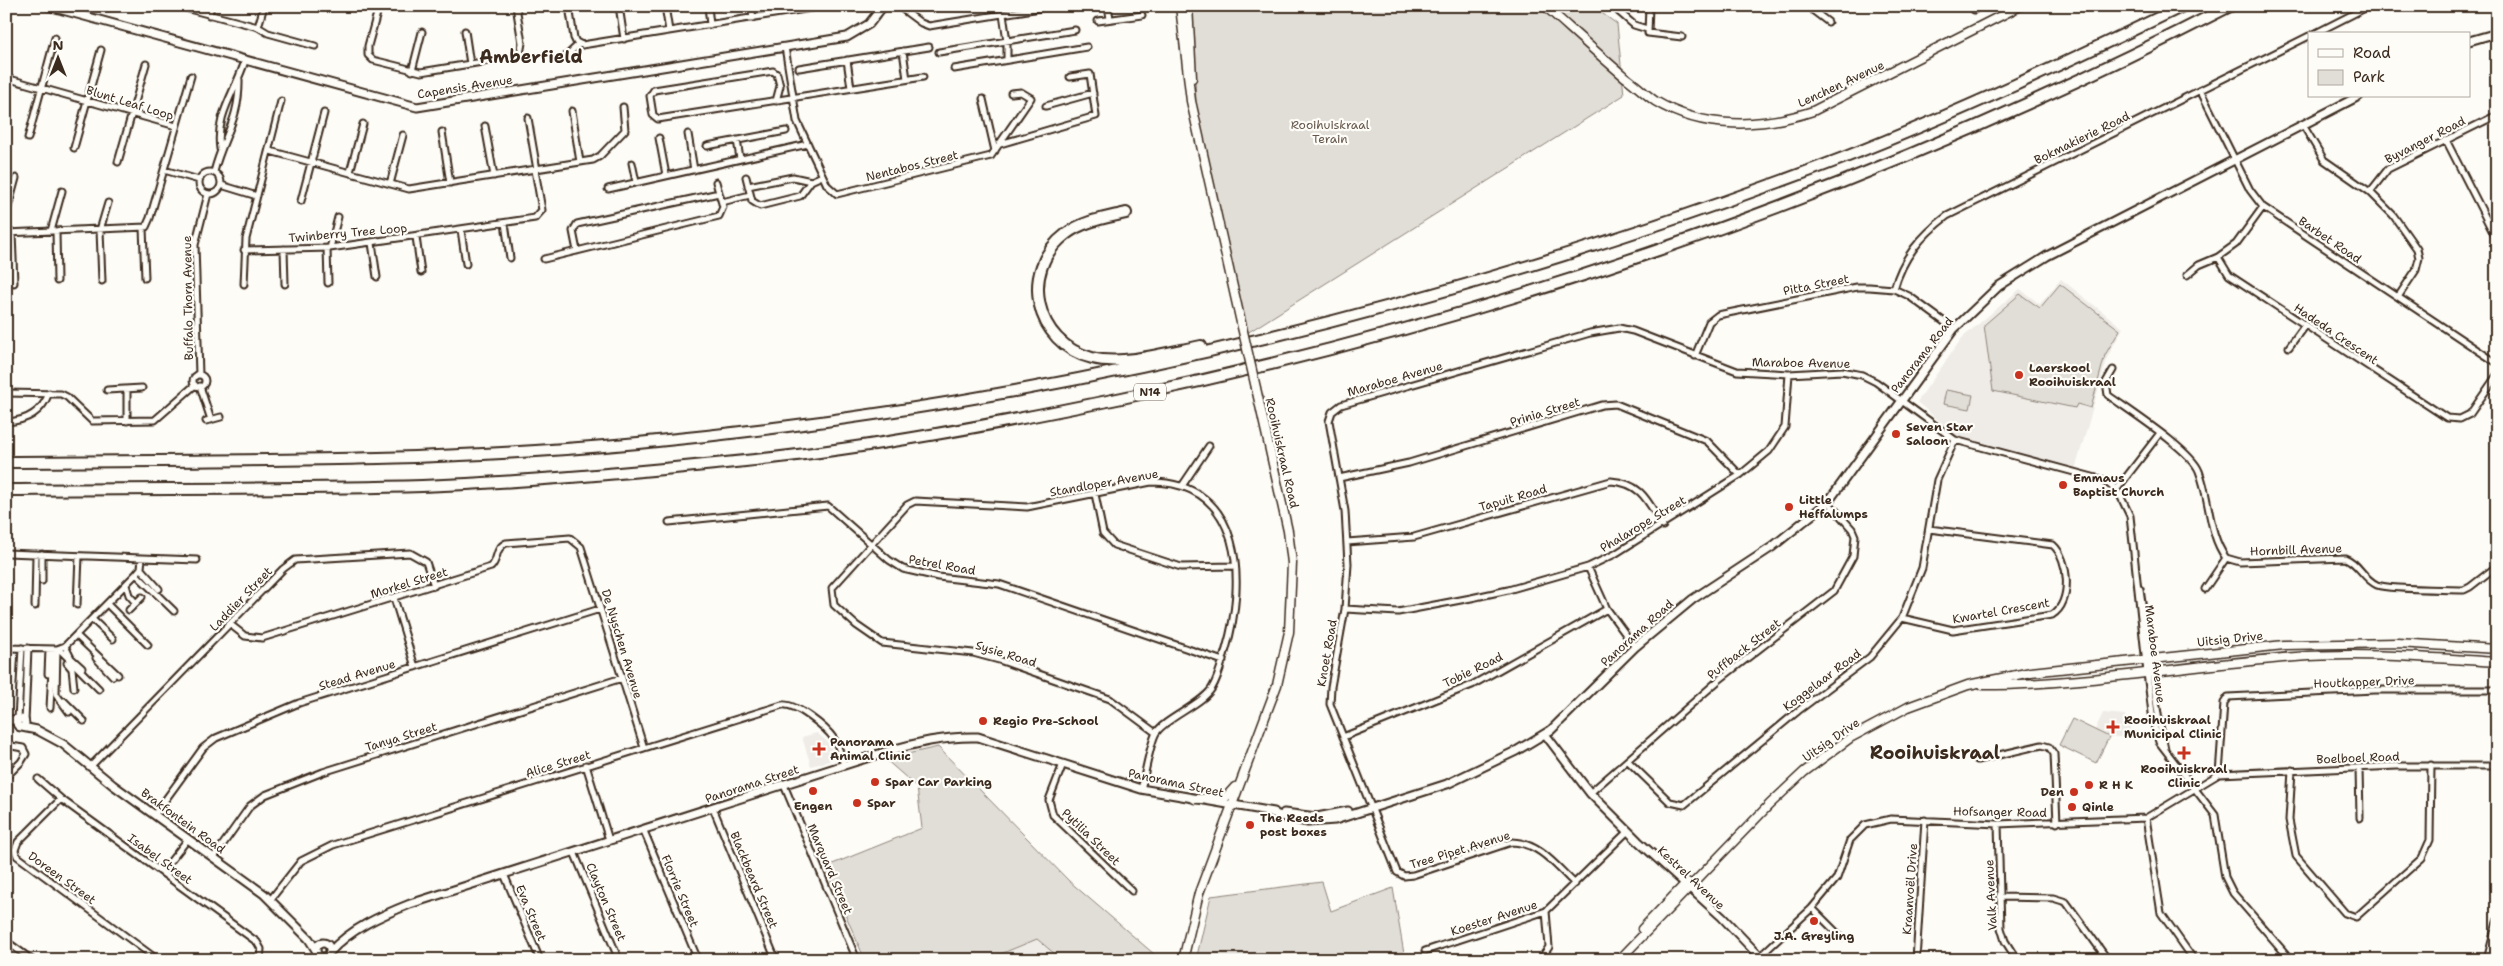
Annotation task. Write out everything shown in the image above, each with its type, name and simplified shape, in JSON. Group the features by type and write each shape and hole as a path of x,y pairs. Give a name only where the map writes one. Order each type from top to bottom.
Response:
{"highway":[{"name":"N14","path":"6,462 313,461 439,456 636,443 859,417 1012,391 1189,356 1471,284 1616,238 1846,156 1986,98 2183,6"},
{"name":"N14","path":"6,490 428,486 744,461 965,428 1194,383 1336,349 1479,308 1596,272 1790,203 1974,127 2098,72 2230,6"},
{"path":"1126,213 1095,220 1066,234 1047,255 1039,277 1038,299 1048,329 1063,344 1082,355 1101,360 1125,359 1234,340 1357,311 1378,308"}],"main road":[{"name":"Rooihuiskraal Road","path":"1180,6 1185,62 1199,137 1288,531 1292,563 1292,602 1285,657 1214,866 1194,913 1183,960"},
{"name":"Rooihuiskraal Road","path":"1188,6 1192,78 1199,137"},
{"name":"Lenchen Avenue","path":"1545,6 1655,100 1689,115 1711,121 1761,124 1791,119 1813,111 2020,6"},
{"name":"Uitsig Drive","path":"1618,960 1686,886 1761,809 1770,804 1804,772 1850,738 1908,707 1968,685 2031,672 2147,658 2315,643 2397,643 2497,650"},
{"name":"Uitsig Drive","path":"1968,685 2034,685 2265,659 2347,655 2497,662"},
{"path":"1195,799 1217,799 1230,795 1244,774"}],"street":[{"name":"Capensis Avenue","path":"48,6 417,107 851,35 869,24 883,6"},
{"path":"177,6 258,27 268,33 315,46"},
{"path":"209,15 211,6"},
{"path":"258,27 264,6"},
{"path":"379,6 368,46 368,55 373,60 421,72 520,54 522,48 516,6"},
{"path":"569,6 577,43"},
{"path":"619,6 624,39"},
{"path":"665,6 669,32"},
{"path":"708,6 710,25"},
{"path":"751,6 753,18"},
{"path":"577,43 585,45 753,18 794,9 824,6"},
{"path":"898,6 920,23 929,26 1052,6"},
{"path":"1108,6 1110,20"},
{"path":"1649,6 1647,33 1651,35 1682,37"},
{"path":"1807,6 1828,22"},
{"path":"1974,10 1981,6"},
{"path":"2318,32 2369,6"},
{"path":"1618,11 1634,25 1647,30"},
{"path":"1003,14 1007,41 1007,60"},
{"path":"1098,21 1142,15"},
{"path":"939,52 1075,30"},
{"path":"465,31 470,64"},
{"path":"412,71 422,32"},
{"path":"2470,41 2497,33"},
{"name":"Bokmakierie Road","path":"1894,289 1900,268 1915,246 1930,229 1947,216 2308,36"},
{"path":"28,138 55,38"},
{"path":"563,59 577,43"},
{"path":"746,176 753,204 763,205 800,196 810,181 822,176 797,121 785,47"},
{"path":"798,68 929,47"},
{"path":"954,69 1087,47"},
{"path":"74,148 101,50"},
{"path":"903,51 907,79"},
{"path":"847,60 851,88"},
{"path":"220,150 218,132 222,114 239,79 245,61"},
{"path":"118,162 146,64"},
{"path":"776,101 780,83 777,74 773,71 660,89 652,91 650,96 653,115 658,119 776,101 923,77"},
{"path":"1000,144 1096,116 1090,74 1070,77"},
{"path":"176,126 191,76"},
{"name":"Blunt Leaf Loop","path":"6,78 132,112 176,126 149,222 143,228"},
{"path":"214,172 220,150 227,140 235,118 239,95 239,79"},
{"name":"Barbet Road","path":"2200,90 2250,190 2263,207 2497,363"},
{"path":"993,154 1031,98 1021,92 1011,93"},
{"path":"1046,106 1093,93"},
{"name":"Panorama Road","path":"1568,714 1635,647 1692,599 1772,547 1828,502 1954,329 1999,286 2019,273 2234,159 2355,98"},
{"path":"983,99 993,154"},
{"path":"244,284 244,250 281,101"},
{"path":"270,151 409,189 536,170 580,162 600,156 624,132 626,124 623,107"},
{"path":"572,111 580,162"},
{"path":"301,201 324,113"},
{"name":"Byvanger Road","path":"2370,192 2388,169 2497,115"},
{"path":"528,118 536,170"},
{"path":"350,172 363,124"},
{"path":"2303,125 2324,160 2370,192 2394,215 2409,235 2418,253 2416,270 2398,297"},
{"path":"485,126 494,176"},
{"path":"707,146 786,131"},
{"path":"442,132 450,183"},
{"path":"688,134 694,170"},
{"path":"390,184 403,135"},
{"path":"659,138 666,175"},
{"path":"737,140 740,159"},
{"path":"2446,140 2497,240"},
{"path":"608,189 808,144"},
{"name":"Nentabos Street","path":"822,176 829,189 837,194 993,154"},
{"path":"632,163 636,182"},
{"path":"164,170 199,180"},
{"name":"Twinberry Tree Loop","path":"244,250 329,248 416,237 536,218 540,214 541,207 536,170"},
{"path":"214,172 220,177 221,185 214,193 208,194 200,189 199,180 204,173 214,172"},
{"path":"748,186 793,177 810,181"},
{"path":"6,215 16,178"},
{"path":"544,259 717,217 723,212 716,182"},
{"path":"221,185 258,196"},
{"path":"57,281 53,231 62,191"},
{"path":"577,251 573,231 577,224 719,193"},
{"name":"Buffalo Thorn Avenue","path":"198,386 205,380 199,374 195,239 208,194"},
{"path":"722,202 750,195"},
{"path":"102,280 100,230 108,203"},
{"path":"2187,275 2199,264 2218,257 2236,244 2263,207"},
{"path":"328,283 329,248 338,218"},
{"path":"505,223 510,258"},
{"path":"14,283 9,232 143,228 145,278"},
{"path":"461,230 466,264"},
{"path":"416,237 421,272"},
{"path":"372,243 377,277"},
{"path":"284,250 285,284"},
{"name":"Hadeda Crescent","path":"2218,257 2229,275 2446,418 2460,419 2470,414 2497,375"},
{"name":"Pitta Street","path":"1695,356 1709,322 1718,315 1857,287 1894,289 1909,296 1954,329"},
{"path":"2289,347 2305,326"},
{"name":"Maraboe Avenue","path":"1329,427 1332,412 1341,405 1609,328 1633,331 1737,371 1788,374 1836,371 1862,375 1902,400 1955,440 2100,479 2117,490 2130,516 2149,673 2166,750 2196,787 2216,818 2225,877 2233,893 2291,960"},
{"path":"2113,370 2106,382 2108,395 2192,458 2199,469 2218,546 2226,558 2205,589"},
{"path":"199,374 194,378 208,420 221,416"},
{"name":"Phalarope Street","path":"1345,609 1406,610 1508,590 1588,567 1615,554 1663,526 1740,475 1769,451 1785,427 1788,374"},
{"path":"6,393 49,393 67,397 92,421 126,422 157,419 198,386"},
{"path":"107,390 142,388"},
{"path":"126,422 127,389"},
{"path":"6,422 30,416 43,405 49,393"},
{"name":"Prinia Street","path":"1339,478 1409,463 1602,405 1616,404 1707,441 1740,475"},
{"name":"Knoet Road","path":"1329,427 1345,511 1347,542 1345,609 1330,700 1342,737 1373,806 1397,872"},
{"path":"2117,490 2160,433"},
{"name":"Koggelaar Road","path":"1628,761 1670,802 1680,806 1688,803 1798,711 1870,657 1902,618 1922,568 1937,480 1955,440"},
{"path":"1182,486 1210,446"},
{"name":"Tapuit Road","path":"1347,542 1414,537 1611,481 1632,485 1642,492 1663,526"},
{"name":"Standloper Avenue","path":"831,591 870,544 907,505 915,501 1027,507 1151,482 1167,482 1182,486 1206,500 1220,514 1232,541 1237,599 1222,661 1210,691 1156,733"},
{"path":"1095,494 1102,533 1114,545 1181,567 1235,566"},
{"name":"Puffback Street","path":"1590,793 1719,680 1834,591 1853,556 1855,536 1852,529 1828,502"},
{"name":"Petrel Road","path":"669,522 828,506 870,544 903,569 938,577 1007,586 1222,661"},
{"name":"Kwartel Crescent","path":"1902,618 1955,630 2052,615 2064,604 2066,592 2063,558 2053,545 1929,529"},
{"name":"Morkel Street","path":"231,625 244,636 262,638 491,567 495,563 498,549 508,542 567,538 575,540 581,547"},
{"name":"De Nyschen Avenue","path":"581,547 644,748"},
{"path":"6,553 197,560"},
{"name":"Laddier Street","path":"90,768 231,625 283,569 299,559 410,553 426,562 434,586"},
{"path":"39,554 42,581"},
{"path":"35,606 39,554"},
{"path":"77,605 79,556"},
{"path":"139,571 142,558"},
{"path":"6,648 55,649 65,646 154,558"},
{"name":"Hornbill Avenue","path":"2226,558 2240,562 2345,558 2353,561 2368,579 2380,586 2464,590 2497,566"},
{"path":"1588,567 1607,609 1635,647"},
{"path":"139,571 159,588"},
{"path":"139,571 174,610"},
{"path":"126,585 129,596"},
{"name":"Sysie Road","path":"831,591 834,605 856,625 882,643 974,653 999,660 1110,699 1156,733"},
{"path":"119,592 129,596 136,603"},
{"path":"130,610 142,597"},
{"path":"394,598 415,667"},
{"path":"107,604 148,645"},
{"name":"Tobie Road","path":"1342,737 1472,685 1607,609"},
{"name":"Stead Avenue","path":"156,814 194,759 212,740 279,710 600,610"},
{"path":"92,620 113,639"},
{"path":"75,636 116,675"},
{"path":"65,646 71,658 82,668"},
{"path":"21,723 25,648"},
{"path":"55,649 100,689"},
{"path":"48,674 55,649"},
{"path":"55,649 56,694 69,712"},
{"path":"50,708 55,649"},
{"path":"66,658 72,669 74,688"},
{"name":"Tanya Street","path":"214,857 250,806 266,795 323,772 622,678"},
{"name":"Houtkapper Drive","path":"2220,774 2224,703 2226,698 2375,690 2497,690"},
{"path":"56,694 84,721"},
{"name":"Alice Street","path":"270,899 303,859 333,845 774,707 789,705 799,708 833,737 844,765"},
{"name":"Panorama Street","path":"319,952 377,919 410,904 610,840 644,831 875,755 928,740 960,737 978,738 1141,789 1233,807 1325,816 1373,806 1446,784 1486,767 1545,734 1568,714"},
{"name":"Brakfontein Road","path":"6,722 21,723 63,744 90,768 156,814 270,899 319,952 329,947 330,952"},
{"path":"1141,789 1156,733"},
{"name":"Kestrel Avenue","path":"1545,734 1590,793 1645,851 1732,929 1760,959"},
{"path":"6,745 23,748 26,754 22,762 6,777"},
{"path":"1976,760 2042,745 2049,747 2054,754 2057,823"},
{"name":"Pytilia Street","path":"1063,764 1049,800 1052,815 1132,891"},
{"path":"586,765 610,840"},
{"path":"2292,770 2289,820 2297,859 2346,913 2356,917 2422,858 2428,849 2430,840 2431,765"},
{"name":"Boelboel Road","path":"2220,774 2431,765 2497,766"},
{"path":"2359,768 2360,818"},
{"name":"Hofsanger Road","path":"1760,959 1812,908 1837,878 1847,846 1855,832 1876,821 1925,820 1998,824 2146,818 2220,774"},
{"name":"Isabel Street","path":"38,779 61,799 257,942 261,949 260,960"},
{"name":"Marquard Street","path":"784,785 857,960"},
{"name":"Doreen Street","path":"61,799 18,842 15,850 17,856 158,960"},
{"name":"Blackbeard Street","path":"713,808 776,960"},
{"path":"2146,818 2162,913 2194,960"},
{"name":"Kraanvoël Drive","path":"1916,960 1925,820"},
{"name":"Valk Avenue","path":"1998,824 1999,897 2003,937 2017,960"},
{"name":"Florrie Street","path":"644,831 698,960"},
{"name":"Koester Avenue","path":"1425,951 1546,911 1628,831"},
{"path":"162,872 188,839"},
{"name":"Tree Pipet Avenue","path":"1397,872 1404,876 1413,875 1512,842 1535,847 1575,884"},
{"name":"Clayton Street","path":"574,852 619,960"},
{"name":"Eva Street","path":"504,874 540,960"},
{"path":"1999,897 2053,898 2066,902 2108,960"},
{"path":"1812,908 1841,937"},
{"path":"1540,960 1549,947 1546,911"},
{"path":"2487,960 2497,921"},
{"path":"6,941 32,960"},
{"name":"Panorama Street","path":"330,952 340,941"},
{"path":"20,960 24,954"}],"shaded area":[{"name":"Laerskool Rooihuiskraal","path":"2061,279 2123,328 2108,356 2074,473 1959,438 1917,402 1962,338 2020,289 2040,304"},
{"name":"Rooihuiskraal Municipal Clinic","path":"2103,713 2125,715 2125,718 2129,719 2131,737 2109,737 2095,730"},
{"name":"Panorama Animal Clinic","path":"817,733 830,744 833,754 829,761 811,766 802,737"},
{"path":"1037,939 1062,960 986,960"}],"green space":[{"name":"Rooihuiskraal Terain","path":"1193,6 1592,6 1617,24 1624,95 1244,335 1196,106"},
{"path":"2060,284 2120,330 2105,355 2091,408 2077,404 2075,408 1993,391 1984,325 2020,294 2040,308"},
{"path":"1946,390 1973,395 1970,409 1943,404"},
{"path":"2072,719 2109,737 2096,763 2059,745"},
{"path":"938,747 1069,881 1161,960 1062,960 1037,939 986,960 865,960 825,867 922,828 917,787 885,759"},
{"path":"1322,882 1331,911 1393,888 1405,960 1196,960 1211,896"}],"place":[{"name":"Laerskool Rooihuiskraal","path":"2019,375"},
{"name":"Seven Star Saloon","path":"1896,434"},
{"name":"Emmaus Baptist Church","path":"2063,485"},
{"name":"Little Heffalumps","path":"1789,507"},
{"name":"Regio Pre-School","path":"983,721"},
{"name":"Rooihuiskraal Municipal Clinic","path":"2113,727"},
{"name":"Panorama Animal Clinic","path":"819,749"},
{"name":"Rooihuiskraal Clinic","path":"2184,753"},
{"name":"Spar Car Parking","path":"875,782"},
{"name":"R H K","path":"2089,785"},
{"name":"Engen","path":"813,791"},
{"name":"Den","path":"2074,792"},
{"name":"Spar","path":"857,803"},
{"name":"Qinle","path":"2072,807"},
{"name":"The Reeds post boxes","path":"1250,825"},
{"name":"J.A. Greyling","path":"1814,921"}],"district":[{"name":"Amberfield","path":"531,57"},
{"name":"Rooihuiskraal","path":"1935,753"}]}
